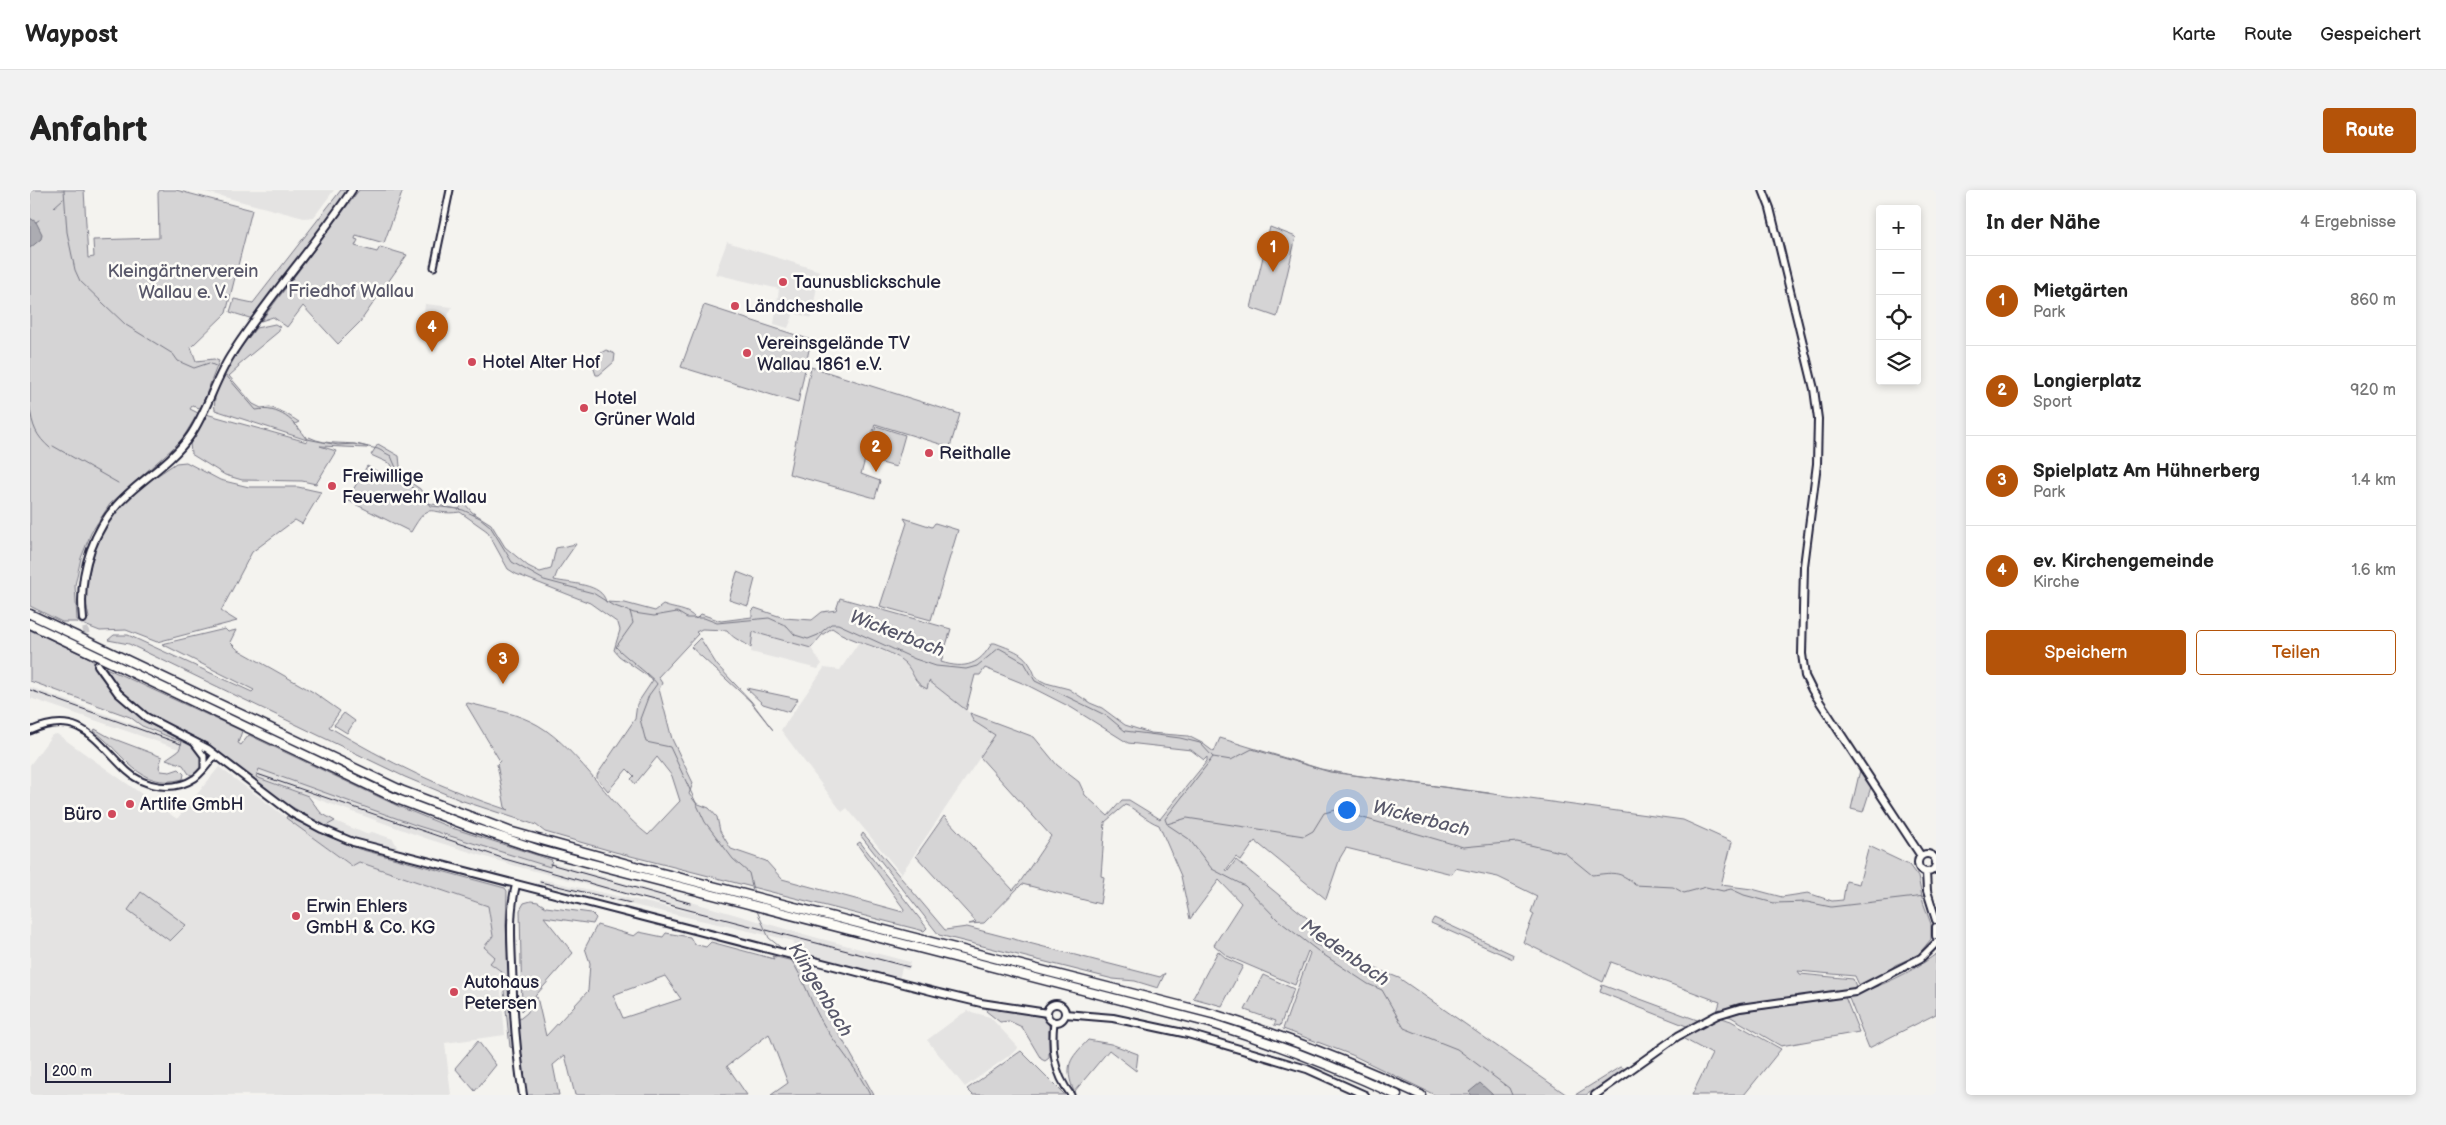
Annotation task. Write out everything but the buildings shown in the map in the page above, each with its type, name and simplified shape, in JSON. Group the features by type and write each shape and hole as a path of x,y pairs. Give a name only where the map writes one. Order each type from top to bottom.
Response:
{"highway":[{"path":"30,614 324,755 433,803 543,842 749,899"},
{"path":"30,624 376,789 425,810 540,850 926,939 1213,1014 1274,1033 1358,1065 1421,1095"},
{"path":"762,902 939,953 1210,1022 1281,1046 1355,1075 1397,1095"}],"main road":[{"path":"83,619 84,569 98,531 122,499 170,459 186,441 202,414 225,365 250,327 352,190"},
{"path":"1763,190 1770,208 1814,389 1818,419 1817,464 1804,574 1803,668 1812,690 1921,856 1918,866 1926,872 1928,892 1936,920"},
{"path":"98,665 112,687 135,709 158,724 192,740 215,755 282,806 332,834 375,849 780,953 981,1003 1047,1013"},
{"path":"1921,856 1928,854 1935,858 1935,866 1926,872"},
{"path":"516,885 510,917 513,1007 517,1058 523,1095"},
{"path":"1936,927 1936,936"},
{"path":"1595,1095 1678,1036 1717,1015 1740,1008 1855,992 1921,958 1936,943"},
{"path":"1057,1004 1063,1007 1065,1014 1063,1019 1054,1022 1049,1019 1047,1013 1051,1005 1057,1004"},
{"path":"1065,1014 1113,1018 1152,1025 1307,1069 1366,1095"}],"street":[{"path":"434,267 450,190"},
{"path":"30,731 56,724 82,729 102,743 130,774 157,786 184,783 203,770 215,755"},
{"path":"192,740 203,754 205,762 203,770"},
{"path":"1054,1022 1052,1043 1055,1063 1064,1085 1071,1095"}],"shaded area":[{"path":"198,190 334,190 314,217 304,218"},
{"path":"30,218 36,222 42,234 41,239 30,248"},
{"name":"Taunusblickschule","path":"727,242 820,271 811,318 794,313 788,328 774,324 779,289 715,274"},
{"path":"425,304 452,307 439,336 421,336"},
{"path":"753,632 811,648 822,664 818,669 751,652"},
{"path":"859,642 892,655 906,663 917,685 928,681 970,713 973,721 995,735 901,874 847,808 842,812 781,730 824,668 840,670"},
{"path":"30,687 182,742 179,749 30,698"},
{"path":"57,734 177,819 219,767 351,866 358,862 488,906 495,957 490,963 499,971 505,1035 445,1043 451,1095 30,1095 30,765 52,735"},
{"path":"259,769 418,826 549,866 551,862 814,937 910,962 908,970 902,968 899,979 792,953 794,941 539,884 540,879 699,914 512,865 428,839 256,777"},
{"path":"335,821 366,834 372,832 393,839 399,850 361,840 326,826"},
{"path":"968,1011 990,1017 1018,1047 1017,1050 965,1087 927,1040"},
{"path":"1480,1083 1493,1095 1472,1095 1469,1092"}],"green space":[{"name":"Kleingärtnerverein Wallau e. V.","path":"30,190 84,190 88,258 94,257 93,240 159,238 158,193 160,190 176,190 252,210 226,313 191,347 196,361 214,359 219,361 202,405 200,408 192,406 190,409 198,413 181,441 110,504 91,533 81,558 75,585 77,620 86,621 89,618 85,598 87,582 94,550 104,526 124,498 176,463 186,462 220,480 249,487 298,487 321,492 302,524 295,520 252,552 221,611 237,621 157,642 126,630 100,631 77,622 62,622 30,606"},
{"path":"341,190 348,190 253,319 230,312 234,299 253,303"},
{"name":"Friedhof Wallau","path":"359,190 403,190 384,243 356,235 355,239 358,240 355,246 377,252 380,247 407,255 360,322 338,344 303,306 287,327 273,317 261,321"},
{"path":"1270,227 1296,237 1277,317 1251,308"},
{"name":"Vereinsgelände TV Wallau 1861 e.V.","path":"704,305 811,340 798,403 681,367"},
{"path":"275,324 280,327 278,332 238,365 239,367 229,376 253,404 261,408 270,407 285,413 299,422 295,424 307,440 215,410 217,389 235,356 256,328"},
{"path":"606,350 615,354 614,362 599,375 596,375 593,366 599,354"},
{"path":"811,367 960,414 950,447 875,424 861,474 880,481 875,498 789,474"},
{"path":"206,414 307,442 309,437 323,442 368,447 320,446 336,451 316,484 302,481 242,480 225,475 191,454 190,442"},
{"path":"876,426 905,435 896,467 867,459"},
{"path":"378,444 399,456 401,476 420,489 431,506 459,509 464,503 472,512 491,524 505,547 528,566 540,572 551,569 556,548 576,544 558,570 554,580 585,585 599,591 606,602 625,603 655,611 663,605 685,611 696,619 701,614 721,621 752,617 752,611 755,608 784,618 812,620 822,612 836,610 840,598 951,629 941,662 958,665 971,663 982,656 992,643 995,643 1021,654 1029,663 1036,678 1046,683 1069,689 1090,703 1102,708 1125,725 1150,733 1188,736 1214,752 1220,738 1321,769 1347,774 1683,820 1732,842 1721,885 1752,889 1782,897 1808,893 1832,901 1843,900 1846,881 1859,884 1869,846 1909,865 1918,877 1923,902 1931,924 1931,939 1918,955 1895,965 1884,975 1860,987 1855,976 1798,971 1800,974 1853,979 1857,989 1717,1012 1720,1002 1611,962 1603,982 1523,942 1534,914 1531,912 1537,896 1498,877 1455,868 1452,874 1346,848 1340,858 1326,899 1255,841 1241,861 1236,857 1226,870 1228,871 1236,860 1317,926 1312,942 1314,944 1399,978 1567,1095 1435,1095 1352,1055 1283,1029 1310,953 1308,951 1295,985 1227,956 1214,945 1241,903 1219,880 1190,919 1181,876 1159,825 1128,806 1125,805 1105,822 1101,876 1104,877 1100,904 1022,884 984,923 969,924 976,922 916,856 944,816 1013,890 1051,836 980,757 995,735 973,721 970,713 1034,737 1057,765 1079,782 1085,795 1108,816 1122,800 1129,800 1160,819 1207,761 1207,757 1204,760 1191,750 1128,743 1072,708 1027,685 985,668 980,675 975,675 966,710 929,681 927,689 922,686 905,663 898,657 849,638 832,628 822,635 811,648 753,632 751,648 733,637 727,630 702,629 696,632 698,634 658,677 662,683 659,689 672,739 693,783 689,794 696,803 709,808 717,817 720,831 731,849 766,861 782,879 903,912 904,909 857,844 860,842 927,928 924,931 615,852 545,832 536,825 460,800 405,777 129,644 108,640 114,635 128,635 252,692 254,690 162,644 225,629 228,632 236,630 230,642 237,649 313,692 340,711 329,727 416,774 508,810 505,807 497,764 500,761 466,704 515,715 546,730 561,743 633,822 648,835 680,801 672,776 657,757 635,784 631,779 634,776 627,769 608,791 597,778 597,775 635,719 637,704 653,680 619,656 614,650 620,630 618,623 590,603 516,574 508,569 487,531 460,512 427,512 411,532 347,500 367,466 395,481 396,475 391,464 371,455"},
{"path":"904,518 932,527 935,523 958,530 931,620 880,606 907,523"},
{"path":"737,572 755,579 748,606 729,600"},
{"path":"30,630 92,659 100,676 126,704 148,723 197,749 202,758 200,768 193,775 189,774 183,765 166,759 179,750 182,742 142,726 130,717 30,681"},
{"path":"700,638 717,665 751,701 773,730 750,701 691,647"},
{"path":"106,668 242,731 238,743 241,745 249,735 400,807 452,828 552,860 550,867 418,826 259,769 256,777 308,796 321,813 335,821 326,826 278,799 209,744 160,721 138,706 116,684"},
{"path":"746,688 798,699 789,712 763,704"},
{"path":"344,713 355,721 347,733 334,725"},
{"path":"95,729 109,737 162,757 159,767 161,771 170,772 179,769 184,774 183,779 154,780 143,775 94,731"},
{"path":"1860,770 1871,787 1863,812 1851,809"},
{"path":"287,816 359,849 505,888 507,891 506,926 513,1048 510,1047 502,972 490,963 495,957 484,947 493,936 488,906 359,862 352,866 286,818"},
{"path":"863,833 945,930 967,927 1160,977 1165,973 1158,988 1135,981 1113,979 939,935 861,836"},
{"path":"141,892 186,925 170,941 128,910"},
{"path":"538,902 546,907 591,913 596,918 593,924 544,917 573,953 522,1011 520,910 524,903"},
{"path":"1434,918 1514,955 1513,959 1431,923"},
{"path":"597,925 634,936 639,932 663,937 666,933 690,937 694,944 706,947 711,942 774,959 772,956 806,964 809,968 812,986 874,1095 771,1095 788,1083 769,1034 727,1066 747,1095 575,1095 565,1055 553,1065 559,1095 527,1095 517,1021 527,1013 537,997 546,1036 588,991 590,963 585,948","holes":["665,976 681,999 623,1018 613,995"]},
{"path":"1218,951 1227,959 1243,966 1222,1006 1193,998"},
{"path":"1936,954 1936,1014 1869,1048 1848,996 1894,979"},
{"path":"1263,975 1294,989 1280,1026 1274,1025 1276,1021 1245,1010"},
{"path":"1602,985 1700,1021 1689,1027 1600,992"},
{"path":"1845,997 1859,1032 1781,1046 1731,1017 1723,1015"},
{"path":"989,1007 1046,1019 1049,1026 1049,1058 1045,1061 1041,1059 1022,1027 1009,1021 1000,1022 986,1011"},
{"path":"1722,1018 1731,1021 1781,1049 1744,1095 1692,1095 1712,1054 1682,1038"},
{"path":"1088,1040 1111,1044 1138,1054 1136,1071 1109,1050 1074,1092 1069,1075 1070,1063"},
{"path":"478,1041 496,1065 475,1091 455,1068"},
{"path":"1021,1051 1065,1095 973,1095 967,1089"},
{"path":"1620,1067 1626,1069 1586,1095 1575,1095"}],"waterway":[{"name":"Wickerbach","path":"64,190 67,232 75,270 80,281 126,325 173,354 178,361 194,368 209,363 220,368"},
{"path":"54,207 63,199"},
{"name":"Wickerbach","path":"224,373 256,410 272,410 286,416 307,439 338,445 354,444 378,449 391,456 400,477 420,494 427,503 463,510 480,518 490,526 512,562 544,580 593,593 612,605 634,613 654,616 677,612 687,618 704,618 717,623 769,618 787,626 795,635 808,639 818,635 831,624 838,624 915,659 936,666 966,669 977,666 999,648 1024,662 1035,681 1107,716 1125,731 1180,738 1200,743 1213,757 1165,819 1167,824 1187,818 1304,836 1313,831 1324,813 1336,810 1463,847 1517,842 1565,853 1592,875 1615,874 1625,877 1635,885 1673,887 1684,893 1706,887 1723,891 1731,889 1744,895 1774,903 1807,902 1831,907 1925,896"},
{"path":"30,407 36,430 41,439 50,448"},
{"path":"53,446 118,483"},
{"name":"Klingenbach","path":"630,611 633,623 616,647 657,684 649,695 640,719 646,742 670,747 705,822 733,859 749,873 754,894"},
{"path":"1213,757 1231,760 1252,749 1330,772 1489,793"},
{"name":"Medenbach","path":"1168,825 1189,839 1212,869 1245,886 1278,920 1318,951 1368,984 1382,990 1404,1028 1457,1049 1509,1088 1512,1095"},
{"name":"Klingenbach","path":"757,911 769,938 785,951"},
{"name":"Klingenbach","path":"790,958 820,1019 860,1077 870,1095"}],"tunnel":[{"path":"83,619 89,644 98,665"}],"railway":[{"path":"30,690 181,744"},
{"path":"257,774 505,859 631,895 909,967"},
{"path":"550,864 690,903"},
{"path":"540,882 631,903"}],"place":[{"name":"Mietgärten","path":"1273,272"},
{"name":"Taunusblickschule","path":"783,282"},
{"name":"Ländcheshalle","path":"735,306"},
{"name":"ev. Kirchengemeinde","path":"432,352"},
{"name":"Vereinsgelände TV Wallau 1861 e.V.","path":"747,353"},
{"name":"Hotel Alter Hof","path":"472,362"},
{"name":"Hotel Grüner Wald","path":"584,408"},
{"name":"Reithalle","path":"929,453"},
{"name":"Longierplatz","path":"876,472"},
{"name":"Freiwillige Feuerwehr Wallau","path":"332,486"},
{"name":"Spielplatz Am Hühnerberg","path":"503,684"},
{"name":"Artlife GmbH","path":"130,804"},
{"name":"Büro","path":"112,814"},
{"name":"Erwin Ehlers GmbH & Co. KG","path":"296,916"},
{"name":"Autohaus Petersen","path":"454,992"}]}
